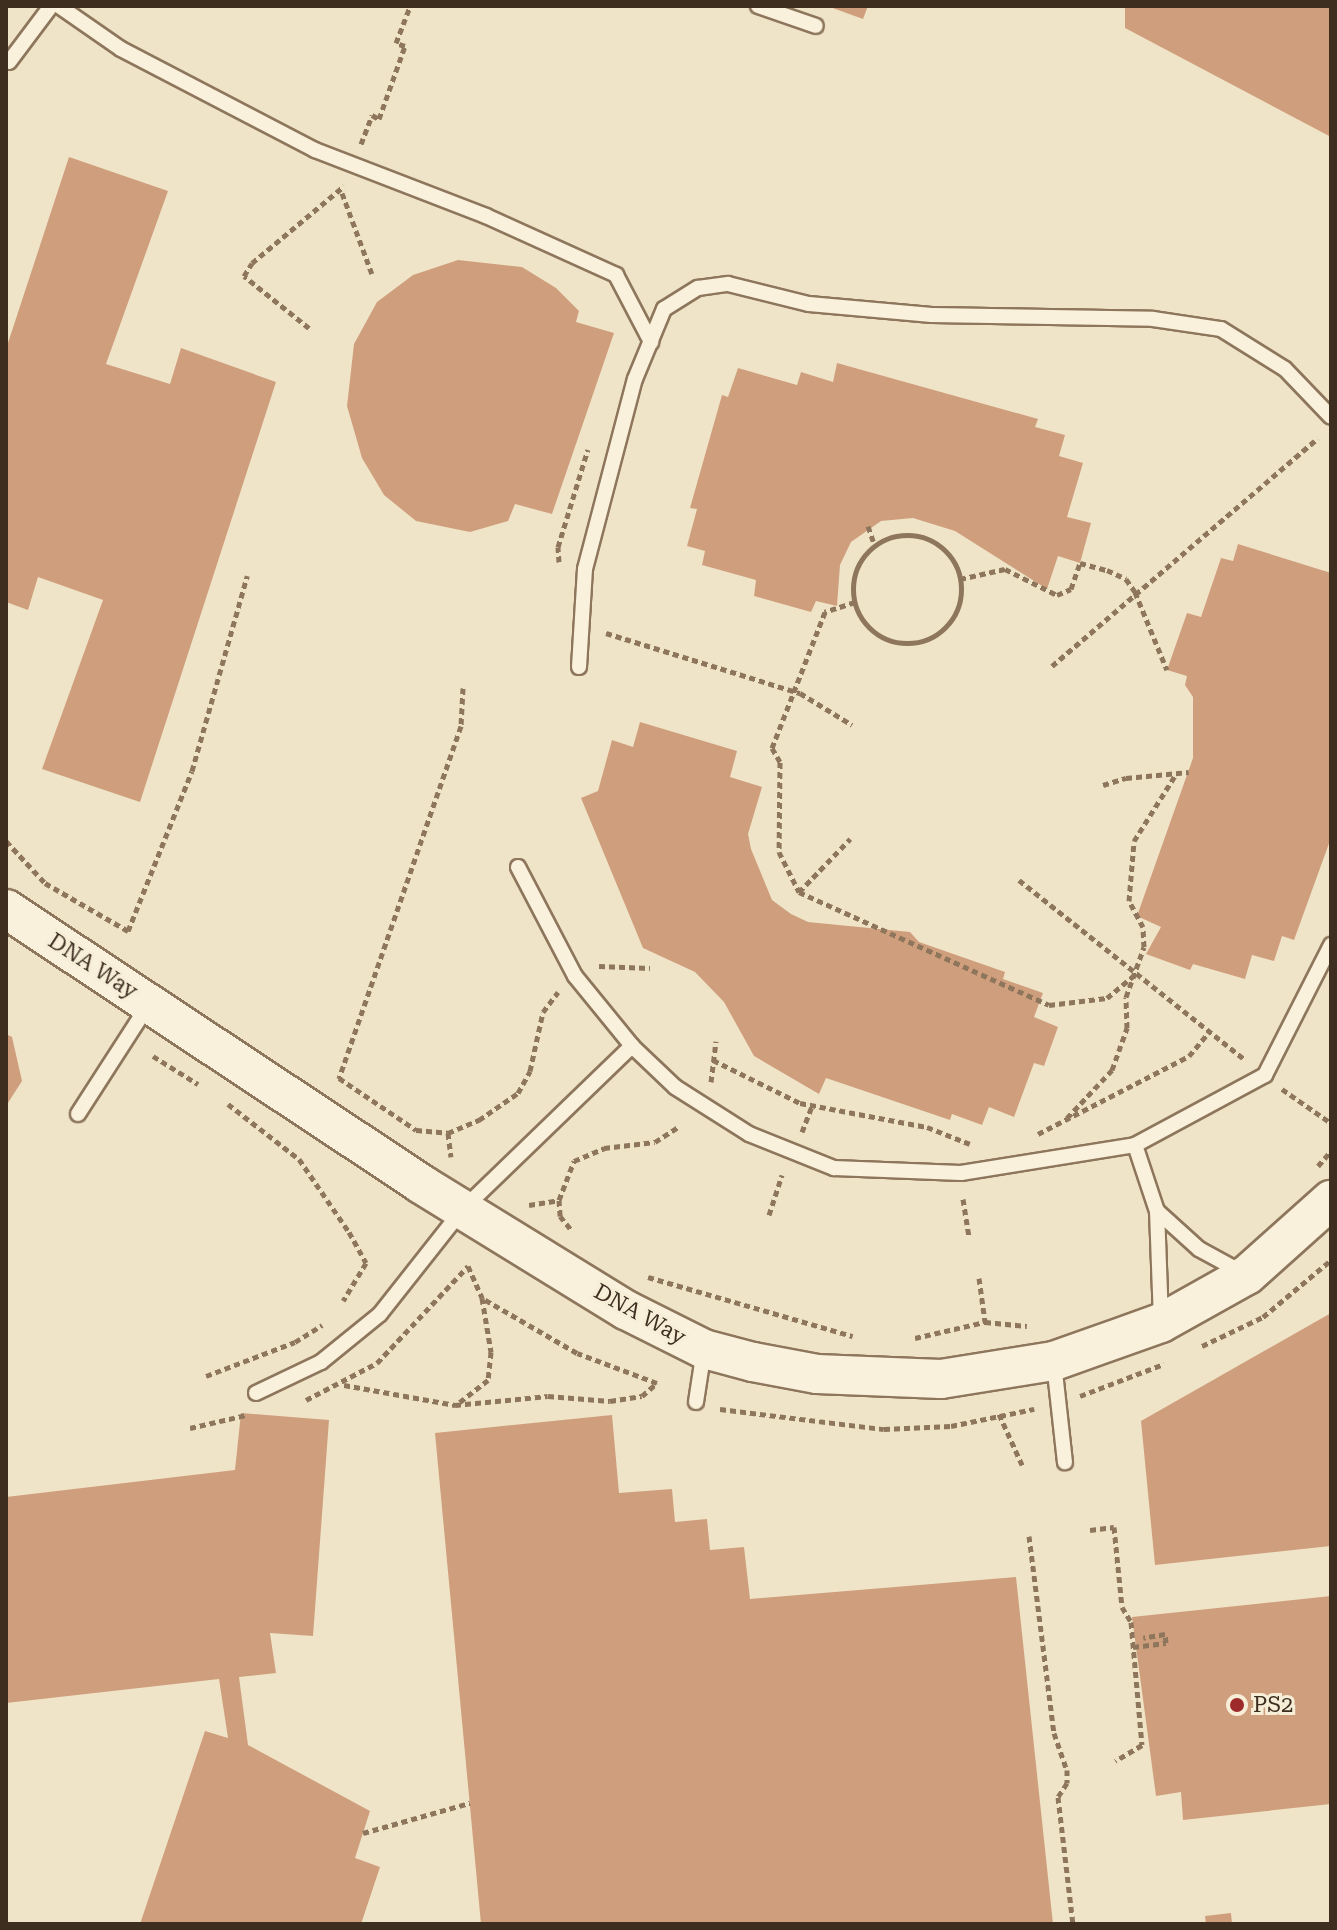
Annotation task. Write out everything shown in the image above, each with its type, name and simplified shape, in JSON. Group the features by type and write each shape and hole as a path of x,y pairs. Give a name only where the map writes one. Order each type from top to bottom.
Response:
{"main road":[{"name":"DNA Way","path":"6,909 463,1209 626,1310 704,1349 817,1374 941,1379 1054,1361 1161,1323 1247,1275 1331,1200"}],"lane":[{"path":"9,62 51,6"},
{"path":"59,6 121,49 315,150 486,216 616,275 651,342"},
{"path":"758,6 816,26"},
{"path":"579,667 585,569 635,379 664,309 698,288 728,284 809,304 917,313 1153,319 1221,329 1285,369 1331,417"},
{"path":"518,867 575,976 632,1046 675,1087 749,1134 834,1168 961,1173 1135,1145 1265,1075 1331,945"},
{"path":"78,1114 149,1003"},
{"path":"256,1393 321,1362 380,1314 463,1209 632,1046"},
{"path":"1135,1145 1157,1211 1161,1323"},
{"path":"1157,1211 1199,1249 1247,1275"},
{"path":"696,1402 704,1349"},
{"path":"1054,1361 1065,1462"}],"path":[{"path":"361,144 372,115 379,119 405,46 396,43 410,6"},
{"path":"309,328 244,276 252,263 314,210 342,193 372,274"},
{"path":"1052,666 1321,436"},
{"path":"868,526 875,546"},
{"path":"910,536 928,539 953,561 960,579 960,602 953,618 925,640 908,644 882,636 862,619 855,602 856,571 875,546 910,536"},
{"path":"960,579 1005,569 1057,595 1071,589 1080,563 1126,579 1135,592 1167,670"},
{"path":"6,841 45,883 128,931 192,771 247,576"},
{"path":"855,602 825,612 772,748 780,762 779,852 799,892 1049,1005 1107,998 1136,974"},
{"path":"605,633 795,691 852,725"},
{"path":"463,688 461,726 339,1078 416,1130 448,1133 479,1120 518,1093 530,1071 543,1012 561,988"},
{"path":"1103,785 1189,772"},
{"path":"1176,774 1134,841 1129,901 1143,927 1144,947 1126,997 1127,1028 1112,1070 1064,1121 1189,1056 1210,1031"},
{"path":"799,892 850,839"},
{"path":"1019,880 1245,1060"},
{"path":"598,966 650,968"},
{"path":"711,1083 716,1041"},
{"path":"713,1060 812,1106 927,1127 961,1144"},
{"path":"1281,1089 1331,1123"},
{"path":"227,1103 299,1159 349,1232 366,1263 343,1301"},
{"path":"800,1136 812,1106"},
{"path":"583,1241 560,1216 559,1200 574,1161 604,1148 655,1142 678,1127"},
{"path":"448,1133 451,1157"},
{"path":"769,1215 782,1175"},
{"path":"963,1199 969,1236"},
{"path":"529,1205 559,1200"},
{"path":"455,1405 488,1380 491,1352 482,1298 468,1266 456,1273 420,1323 377,1363 344,1385 455,1405 548,1396 610,1401 642,1396 657,1383 577,1353 482,1298"},
{"path":"642,1275 731,1297 826,1332 866,1337"},
{"path":"905,1338 985,1322 979,1278"},
{"path":"206,1376 295,1342 322,1325"},
{"path":"718,1409 884,1429 951,1426 1034,1409"},
{"path":"999,1414 1023,1467"},
{"path":"1090,1530 1114,1527 1122,1607 1131,1622 1142,1745 1115,1761"},
{"path":"1029,1536 1054,1733 1067,1770 1067,1783 1058,1797 1073,1924"},
{"path":"1133,1647 1166,1643 1165,1634 1143,1638"},
{"path":"363,1833 470,1803"}],"building":[{"path":"827,6 868,6 863,19"},
{"path":"1125,6 1331,6 1331,137 1125,28"},
{"path":"69,157 168,191 106,364 170,384 181,348 276,382 140,802 42,769 103,600 38,577 28,610 6,602 6,349"},
{"path":"458,260 522,267 556,288 579,311 576,322 614,333 552,514 515,504 508,521 470,532 416,521 384,495 362,458 347,406 354,344 377,302 413,275"},
{"path":"837,363 1038,419 1035,427 1065,435 1059,456 1083,463 1067,517 1091,523 1080,563 1058,556 1047,589 955,531 913,518 881,521 851,542 840,565 837,606 816,601 811,612 754,596 756,580 702,565 705,551 687,546 697,509 690,508 722,395 728,397 738,368 797,385 801,372 833,382"},
{"path":"1238,544 1331,573 1331,838 1294,940 1282,936 1274,961 1252,955 1245,979 1193,964 1190,970 1146,954 1161,927 1137,916 1193,758 1193,697 1185,685 1187,676 1167,670 1187,613 1201,617 1221,558 1233,561"},
{"path":"640,722 737,751 730,777 762,787 748,834 751,849 772,900 791,914 808,922 910,932 919,942 1005,972 1003,979 1043,993 1034,1017 1058,1027 1044,1066 1034,1063 1014,1117 989,1107 982,1125 952,1114 950,1120 826,1078 819,1094 754,1056 724,1002 695,972 643,948 581,798 598,791 612,740 633,747"},
{"path":"6,1034 12,1037 22,1081 6,1106"},
{"path":"1331,1313 1331,1546 1155,1565 1141,1421"},
{"path":"241,1413 329,1420 313,1636 270,1633 276,1673 239,1677 248,1745 370,1811 355,1858 380,1867 361,1924 140,1924 205,1731 228,1738 219,1679 6,1703 6,1497 235,1470"},
{"path":"612,1415 619,1493 672,1489 675,1522 707,1519 710,1550 744,1547 750,1599 1016,1577 1053,1924 481,1924 435,1433"},
{"name":"PS2","path":"1331,1596 1331,1804 1183,1820 1181,1792 1156,1796 1132,1617"},
{"path":"1231,1913 1232,1924 1206,1924 1205,1916"}],"place":[{"name":"PS2","path":"1237,1705"}]}
